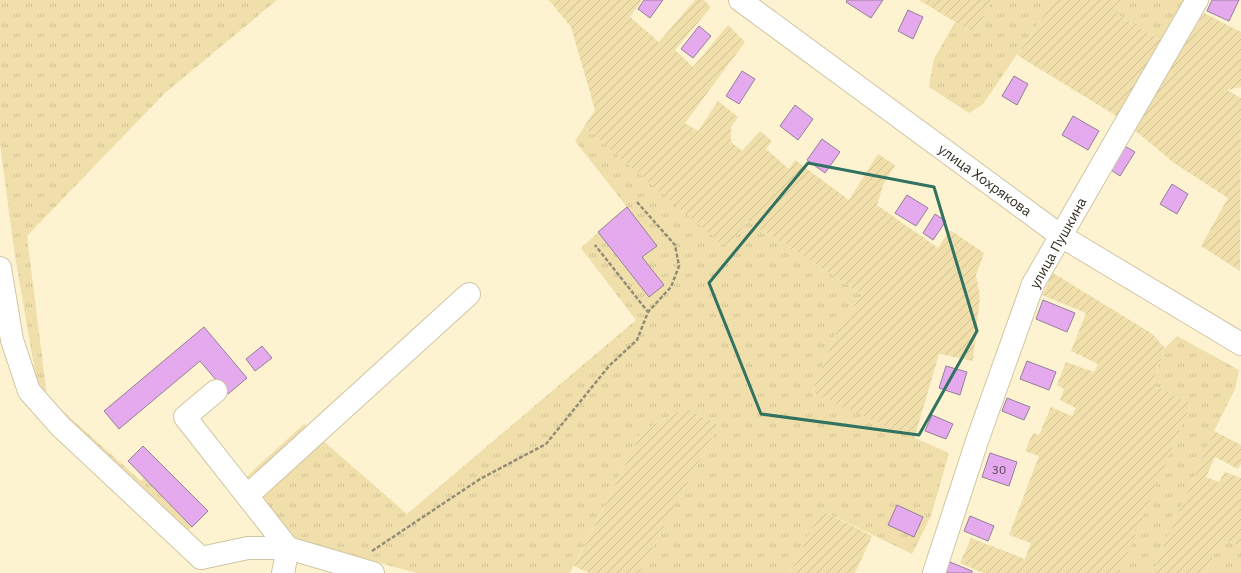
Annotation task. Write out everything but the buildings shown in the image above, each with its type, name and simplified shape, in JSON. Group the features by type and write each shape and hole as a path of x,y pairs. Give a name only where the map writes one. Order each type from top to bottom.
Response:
{"street":[{"name":"улица Хохрякова","path":"740,0 1061,236 1241,344"},
{"name":"улица Пушкина","path":"934,573 1032,284 1197,0"},
{"path":"0,268 12,340 29,391 60,426 200,565 248,548 288,548 373,573"},
{"path":"248,495 469,294"},
{"path":"216,391 186,417 288,548 283,573"}],"path":[{"path":"350,566 480,478 546,444 609,366 637,340 648,312 671,287 679,266 675,245 637,202"},
{"path":"595,245 648,312"}],"highlighted area":[{"path":"808,163 934,187 977,331 919,435 761,414 709,283"}],"green space":[{"path":"0,0 277,0 165,93 27,236 47,397 141,481 144,478 192,527 186,532 45,401 35,372 14,250 0,144"},
{"path":"549,0 642,0 630,17 659,42 695,0 704,0 711,7 675,50 693,67 728,25 745,42 685,123 698,131 718,101 738,117 731,127 731,142 742,151 760,131 772,141 766,149 789,169 795,160 849,200 878,154 895,165 883,185 877,205 938,248 950,230 984,253 976,275 980,297 973,361 939,354 914,439 812,392 835,335 862,294 748,221 726,248 584,127 595,110 571,27"},
{"path":"919,0 992,0 975,34"},
{"path":"992,0 1054,0 983,104 969,113 929,87 934,59 955,22 975,34"},
{"path":"1054,0 1121,0 1117,14 1163,42 1118,117 1017,55"},
{"path":"1121,0 1186,0 1163,42 1117,14"},
{"path":"1204,13 1241,32 1241,87 1227,90 1241,98 1240,271 1201,246 1228,198 1174,163 1132,128"},
{"path":"584,127 727,247 748,221 862,294 835,335 812,392 949,453 931,516 912,554 821,510 790,573 639,573 719,425 686,408 642,431 570,573 416,573 291,538 244,479 304,424 407,514 636,320 581,248 627,207 575,141"},
{"path":"1053,273 1151,333 1165,348 1152,384 1191,404 1119,573 983,573 960,563 971,538 1025,559 1031,543 1009,535 1039,456 1025,451 1033,433 1039,435 1051,407 1072,416 1076,408 1060,400 1064,389 1057,385 1066,362 1094,372 1098,364 1071,351 1086,313 1042,295"},
{"path":"1177,336 1239,370 1235,389 1214,431 1152,573 1118,573 1191,404 1152,384 1165,348"},
{"path":"686,408 719,425 639,573 589,573 574,566 642,431"},
{"path":"1214,431 1241,445 1241,464 1238,469 1215,457 1206,477 1219,482 1225,472 1241,478 1241,546 1221,539 1205,573 1152,573"},
{"path":"821,510 872,536 855,573 790,573"},
{"path":"1221,539 1241,546 1241,573 1205,573"}]}
